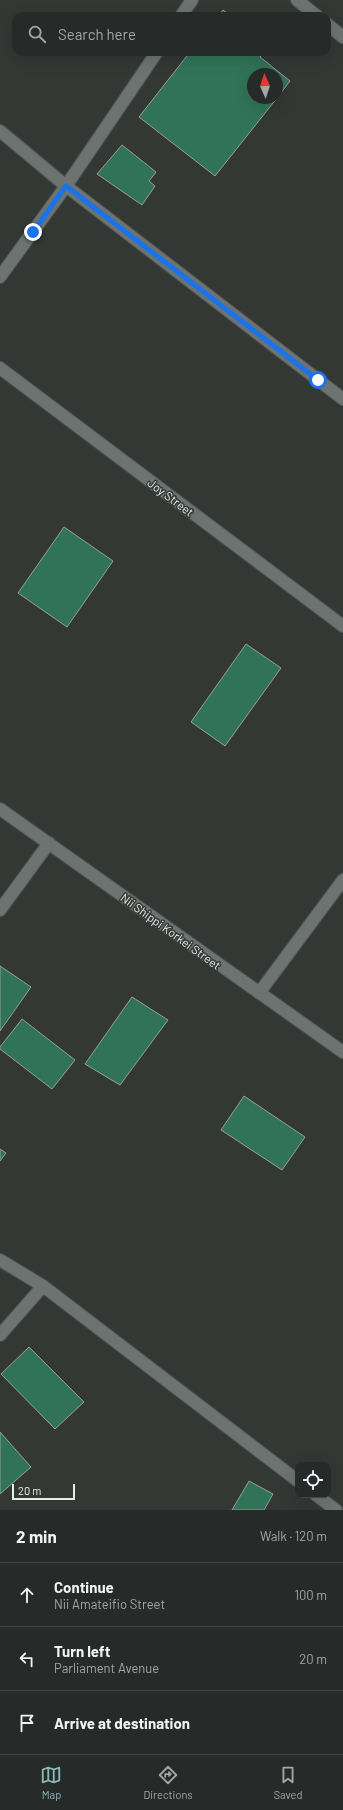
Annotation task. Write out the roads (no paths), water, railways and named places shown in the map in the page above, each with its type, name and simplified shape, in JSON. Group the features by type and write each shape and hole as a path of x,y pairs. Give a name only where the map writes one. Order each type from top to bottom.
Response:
{"street":[{"path":"184,12 192,0"},
{"path":"297,0 312,12"},
{"path":"331,27 343,37"},
{"path":"0,277 66,186 154,56"},
{"path":"0,131 66,186 343,399"},
{"name":"Joy Street","path":"0,368 343,626"},
{"name":"Nii Shippi Korkei Street","path":"0,809 343,1052"},
{"path":"0,910 49,843"},
{"path":"259,993 343,880"},
{"path":"0,1260 44,1286 295,1479"},
{"path":"0,1335 44,1286"},
{"path":"320,1498 336,1510"}]}
